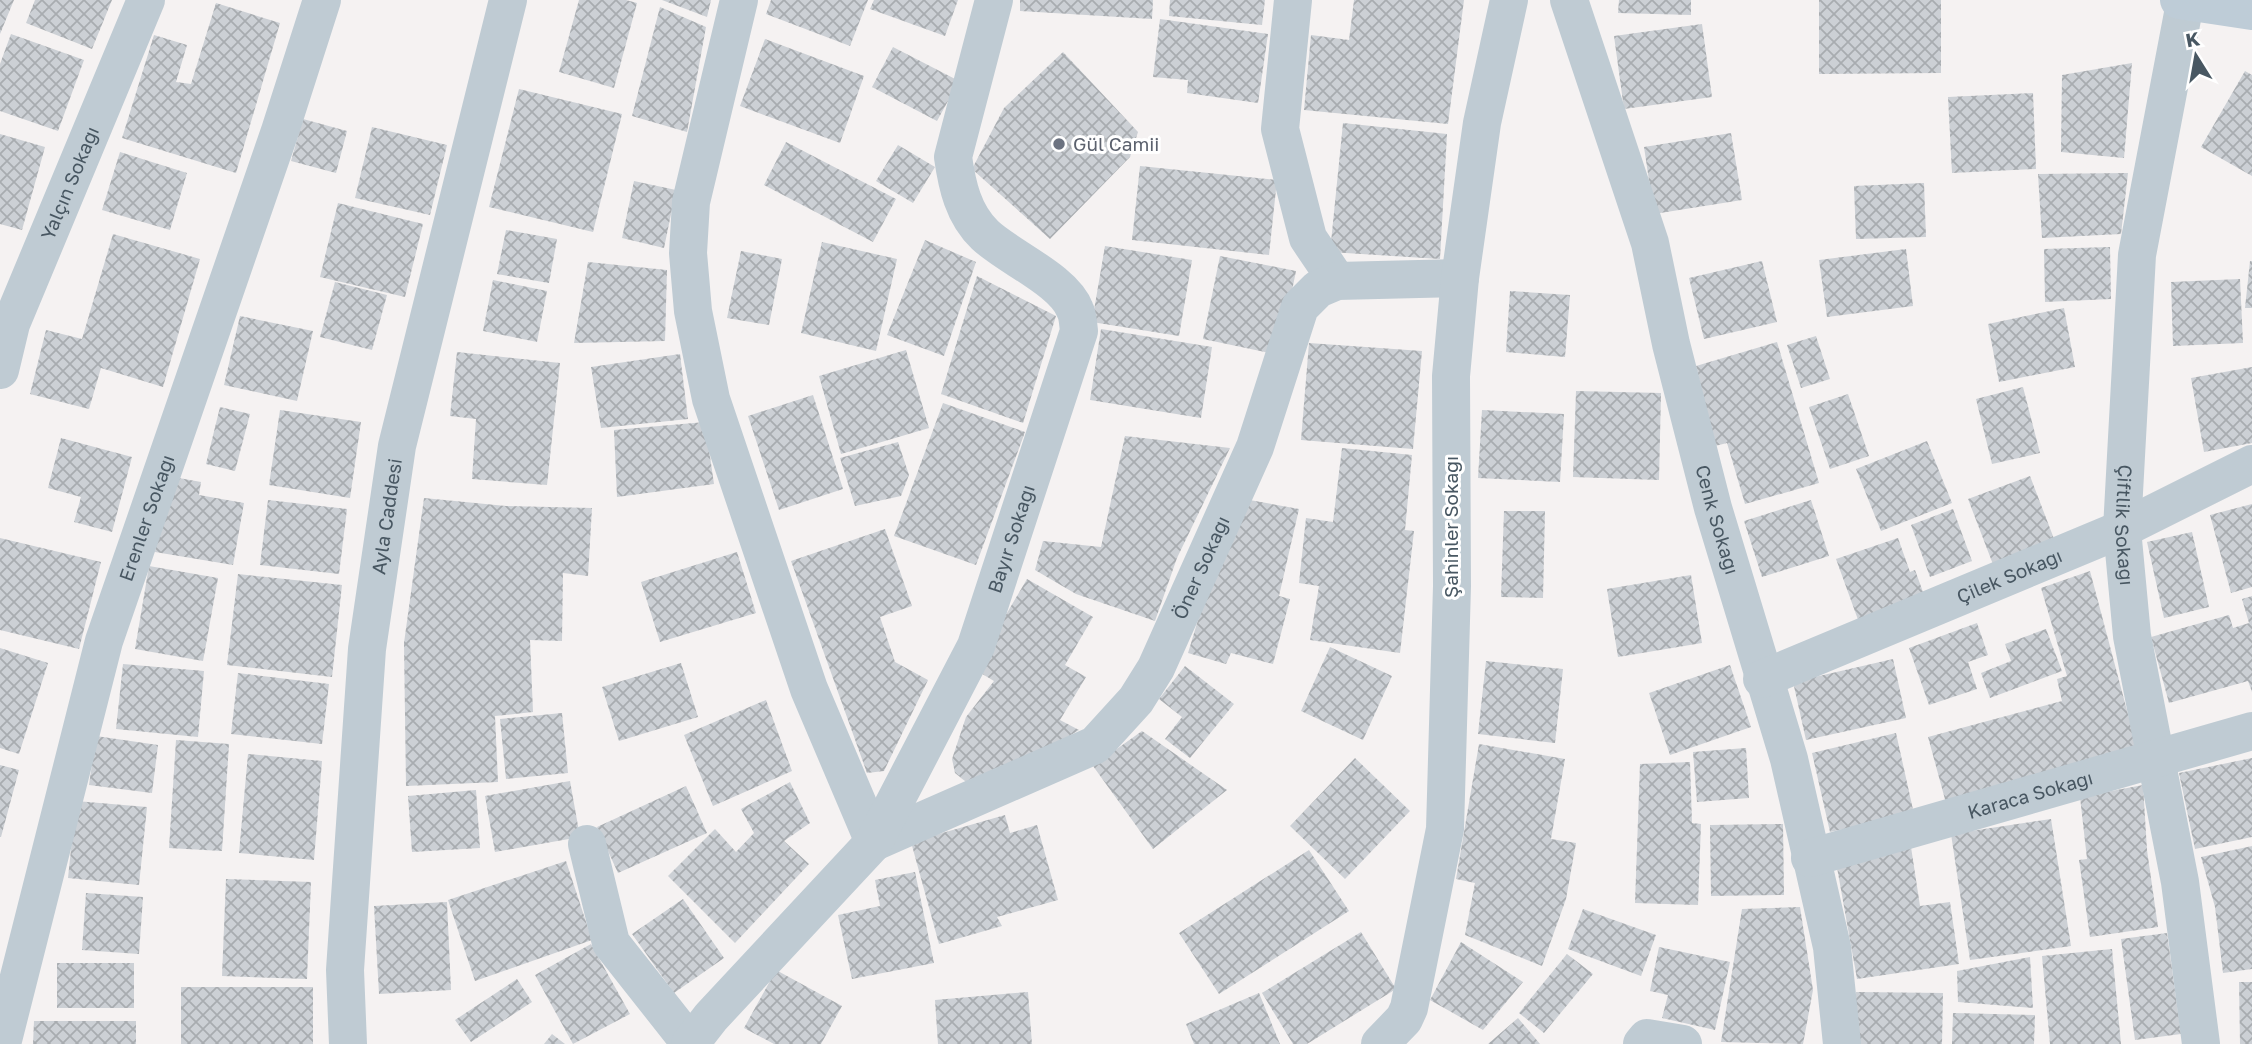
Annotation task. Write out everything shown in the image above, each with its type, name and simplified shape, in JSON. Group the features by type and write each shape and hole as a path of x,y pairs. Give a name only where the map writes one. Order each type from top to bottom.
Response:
{"street":[{"name":"Yalçın Sokağı","path":"0,370 11,324 146,0"},
{"name":"Erenler Sokağı","path":"2,1044 104,640 280,131 322,0"},
{"name":"Ayla Caddesi","path":"348,1044 345,971 367,649 397,446 508,0"},
{"path":"739,0 691,202 688,253 693,311 710,399 719,426 809,689 874,842"},
{"name":"Bayır Sokağı","path":"690,1044 874,842 976,646 1079,331 1075,310 1066,295 984,234 965,206 957,183 953,157 994,0"},
{"path":"1293,0 1280,129 1308,238 1337,281 1460,278"},
{"name":"Şahinler Sokağı","path":"1400,1036 1409,1008 1445,829 1452,586 1451,376 1460,278 1482,123 1509,0"},
{"name":"Cenk Sokağı","path":"1569,0 1650,243 1671,344 1709,495 1762,678 1789,759 1832,947 1842,1044"},
{"path":"2182,1 2252,10"},
{"name":"Çiftlik Sokağı","path":"2182,1 2137,255 2122,529 2132,636 2180,882 2201,1044"},
{"name":"Öner Sokağı","path":"874,842 1095,745 1136,700 1156,668 1255,447 1300,307 1318,289 1337,281"},
{"name":"Çilek Sokağı","path":"1762,678 2122,529 2252,464"},
{"name":"Karaca Sokağı","path":"1810,858 2252,731"},
{"path":"587,844 611,943 690,1044"},
{"path":"1642,1044 1647,1038 1683,1044"}],"building":[{"path":"0,0 14,0 0,34"},
{"path":"35,0 112,0 92,49 26,23"},
{"path":"579,0 626,0 637,3 614,88 559,72"},
{"path":"662,0 711,0 707,17"},
{"path":"771,0 868,0 850,46 766,14"},
{"path":"874,0 958,0 945,36 870,9"},
{"path":"1020,0 1153,0 1152,19 1020,11"},
{"path":"1170,0 1265,0 1262,25 1169,16"},
{"path":"1354,0 1464,0 1448,124 1304,110 1311,35 1349,40"},
{"path":"1619,0 1691,0 1691,15 1618,13"},
{"path":"1819,0 1941,0 1941,73 1819,74"},
{"path":"216,3 280,23 236,173 122,138 154,35 187,45 176,82 191,84"},
{"path":"660,7 706,27 687,132 632,116"},
{"path":"1160,19 1268,34 1258,103 1187,93 1188,80 1153,77"},
{"path":"1702,24 1712,97 1624,109 1614,36"},
{"path":"11,34 84,60 58,131 0,111 0,64"},
{"path":"765,39 864,76 840,143 740,106"},
{"path":"893,47 959,81 937,121 872,87"},
{"name":"Gül Camii","path":"1063,52 1138,132 1130,157 1050,239 972,169 1004,108"},
{"path":"2132,63 2124,158 2061,152 2062,75"},
{"path":"2245,71 2252,75 2252,176 2201,147"},
{"path":"519,89 622,114 593,232 489,207"},
{"path":"2033,93 2036,169 1952,173 1948,97"},
{"path":"303,119 347,131 336,173 291,161"},
{"path":"1343,123 1447,134 1440,259 1330,252"},
{"path":"372,127 447,145 430,215 355,198"},
{"path":"1731,133 1742,200 1654,214 1644,147"},
{"path":"0,134 45,147 22,230 0,224"},
{"path":"786,142 896,199 873,242 764,185"},
{"path":"898,145 935,167 913,203 876,181"},
{"path":"120,152 187,173 170,230 102,210"},
{"path":"1140,166 1277,180 1269,255 1132,240"},
{"path":"2128,173 2121,234 2042,238 2038,174"},
{"path":"634,181 676,190 664,248 622,238"},
{"path":"1924,183 1926,237 1856,239 1854,186"},
{"path":"338,203 423,224 405,297 320,277"},
{"path":"506,230 557,239 549,283 497,274"},
{"path":"113,234 200,259 163,387 101,368 89,409 30,394 46,330 82,339"},
{"path":"925,240 976,262 944,356 887,335"},
{"path":"822,242 897,259 876,351 801,333"},
{"path":"1105,246 1192,260 1179,336 1092,322"},
{"path":"2110,247 2111,299 2045,302 2044,249"},
{"path":"1906,249 1913,306 1827,317 1819,260"},
{"path":"741,251 782,259 769,325 727,318"},
{"path":"1220,256 1296,271 1279,355 1203,339"},
{"path":"1762,261 1777,322 1704,339 1689,278"},
{"path":"2250,261 2252,308 2245,308"},
{"path":"588,262 667,270 665,341 574,343"},
{"path":"977,276 1056,316 1023,423 941,394"},
{"path":"2240,279 2243,343 2173,346 2171,282"},
{"path":"493,280 547,291 537,342 483,331"},
{"path":"335,282 387,295 372,350 320,337"},
{"path":"1510,291 1570,295 1565,357 1506,352"},
{"path":"2064,308 2075,367 1999,382 1988,324"},
{"path":"240,316 313,331 297,401 224,385"},
{"path":"1101,329 1212,347 1201,418 1090,400"},
{"path":"1816,336 1830,379 1801,388 1787,345"},
{"path":"1777,342 1819,483 1745,504 1727,443 1715,446 1696,366"},
{"path":"1309,343 1422,351 1413,449 1301,440"},
{"path":"906,350 929,428 841,454 819,376"},
{"path":"457,352 560,363 547,485 472,479 476,419 450,416"},
{"path":"680,354 688,419 601,428 591,367"},
{"path":"2252,367 2252,443 2204,452 2191,378"},
{"path":"2023,387 2040,453 1992,464 1976,399"},
{"path":"1576,391 1661,393 1659,480 1573,477"},
{"path":"1848,394 1869,456 1830,469 1809,407"},
{"path":"813,395 843,489 779,510 748,416"},
{"path":"943,403 1025,432 976,565 894,536"},
{"path":"220,407 250,414 235,471 206,464"},
{"path":"280,410 361,422 350,498 269,485"},
{"path":"1482,410 1564,414 1560,482 1478,478"},
{"path":"705,422 714,484 617,497 614,430"},
{"path":"1125,436 1230,448 1177,558 1155,621 1076,594 1035,570 1043,541 1101,547"},
{"path":"61,438 132,457 112,532 74,522 81,497 48,488"},
{"path":"1927,441 1952,503 1881,531 1856,469"},
{"path":"898,442 909,475 901,496 855,506 840,458"},
{"path":"1342,448 1412,455 1405,530 1414,531 1400,653 1310,640 1319,586 1299,583 1306,518 1333,522"},
{"path":"168,476 201,482 199,495 244,503 233,565 155,552"},
{"path":"2030,476 2056,544 1994,567 1968,499"},
{"path":"424,498 506,506 592,508 588,576 563,573 562,641 530,640 533,712 495,716 498,782 406,786 404,643"},
{"path":"1244,499 1299,509 1279,596 1290,599 1273,664 1231,653 1226,664 1188,653 1211,577"},
{"path":"268,500 347,509 339,574 260,565"},
{"path":"1811,500 1829,556 1762,577 1744,521"},
{"path":"2252,504 2252,587 2231,593 2210,515"},
{"path":"1953,509 1972,561 1930,577 1911,525"},
{"path":"1504,511 1545,511 1543,598 1501,597"},
{"path":"885,529 912,606 880,617 895,662 928,680 884,771 867,773 791,561"},
{"path":"2192,532 2209,607 2164,618 2147,542"},
{"path":"0,538 101,562 79,649 0,630"},
{"path":"1898,538 1910,572 1915,570 1927,603 1861,628 1836,559"},
{"path":"737,552 756,613 660,642 641,582"},
{"path":"149,566 218,578 203,661 135,649"},
{"path":"2090,571 2138,752 1946,803 1928,737 2062,701 2057,679 2067,676 2041,588"},
{"path":"238,574 342,585 332,677 227,665"},
{"path":"1691,575 1702,643 1618,657 1607,589"},
{"path":"1027,579 1093,617 1065,665 1086,677 1060,720 1079,730 1029,761 970,785 955,773 952,759 966,717 994,681 974,669"},
{"path":"2252,596 2252,692 2248,681 2169,703 2151,637 2229,615 2233,628 2249,623 2242,599"},
{"path":"1977,623 1988,655 1968,662 1977,689 1929,705 1909,648"},
{"path":"2046,629 2062,671 1990,698 1981,673 2011,661 2005,644"},
{"path":"1330,647 1392,676 1363,740 1301,711"},
{"path":"0,648 48,663 19,754 0,748"},
{"path":"1893,659 1906,718 1806,740 1793,682"},
{"path":"1486,661 1563,669 1555,743 1478,734"},
{"path":"681,663 698,717 619,741 602,687"},
{"path":"123,664 204,671 198,737 116,729"},
{"path":"1730,665 1751,727 1670,755 1649,693"},
{"path":"1185,666 1234,704 1190,758 1165,739 1182,717 1159,699"},
{"path":"238,673 329,684 322,744 231,734"},
{"path":"766,700 792,771 713,806 684,735"},
{"path":"562,713 568,773 506,779 500,719"},
{"path":"1142,731 1227,790 1153,849 1093,766"},
{"path":"1896,733 1914,814 1830,832 1812,753"},
{"path":"96,736 158,745 152,793 89,785"},
{"path":"176,740 229,744 222,851 169,848"},
{"path":"1479,744 1565,759 1551,839 1576,843 1566,899 1542,966 1465,935 1475,883 1456,879"},
{"path":"1746,748 1749,798 1697,802 1693,752"},
{"path":"248,754 322,761 314,860 239,853"},
{"path":"1355,758 1410,811 1345,879 1290,826"},
{"path":"2252,758 2252,837 2195,849 2179,773"},
{"path":"1690,762 1692,823 1701,824 1698,905 1635,903 1640,764"},
{"path":"0,765 19,770 1,837 0,837"},
{"path":"570,781 580,837 495,852 485,796"},
{"path":"790,782 810,823 784,841 809,864 735,943 668,876 715,829 736,852 754,833 741,809"},
{"path":"2143,785 2147,850 2158,927 2090,937 2079,860 2087,859 2080,797"},
{"path":"686,786 707,833 618,873 597,827"},
{"path":"476,790 480,848 412,852 408,796"},
{"path":"76,801 147,807 139,885 68,878"},
{"path":"1005,815 1010,833 1037,825 1058,900 997,917 1002,926 939,944 911,842"},
{"path":"2051,819 2071,946 1970,960 1951,834"},
{"path":"1783,824 1784,895 1711,896 1710,825"},
{"path":"2252,846 2252,969 2223,973 2215,907 2201,857"},
{"path":"1911,847 1920,906 1950,902 1959,964 1857,979 1836,862"},
{"path":"1309,850 1349,911 1219,994 1179,933"},
{"path":"566,861 592,940 475,981 448,900"},
{"path":"915,872 934,963 852,979 838,915 880,906 875,880"},
{"path":"226,879 311,882 307,979 222,976"},
{"path":"86,893 143,897 139,954 82,950"},
{"path":"683,899 724,958 674,993 632,934"},
{"path":"447,902 451,990 379,994 374,906"},
{"path":"1800,907 1813,990 1803,1044 1721,1042 1742,909"},
{"path":"1583,909 1656,935 1641,976 1568,949"},
{"path":"1361,932 1396,989 1307,1044 1293,1044 1262,993"},
{"path":"2167,933 2181,1034 2135,1040 2121,939"},
{"path":"1461,942 1523,982 1483,1030 1430,1000"},
{"path":"591,944 630,1014 573,1044 535,975"},
{"path":"1659,947 1730,962 1715,1030 1662,1018 1668,995 1650,991"},
{"path":"2112,949 2121,1044 2050,1044 2042,956"},
{"path":"1567,954 1593,974 1544,1033 1519,1013"},
{"path":"2030,957 2033,1008 1958,1002 1957,971"},
{"path":"57,963 134,963 134,1008 57,1008"},
{"path":"776,970 842,1006 821,1044 774,1044 744,1028"},
{"path":"517,979 532,1002 471,1042 455,1020"},
{"path":"2239,982 2252,982 2252,1044 2240,1044"},
{"path":"181,987 313,987 313,1044 181,1044"},
{"path":"1028,992 1032,1044 938,1044 935,1000"},
{"path":"1856,992 1943,993 1942,1044 1856,1044"},
{"path":"1259,993 1280,1044 1194,1044 1186,1024"},
{"path":"1953,1013 2035,1015 2034,1044 1952,1044"},
{"path":"1518,1018 1540,1044 1488,1044"},
{"path":"34,1021 136,1021 136,1044 33,1044"},
{"path":"552,1034 565,1044 544,1044"}],"place":[{"name":"Gül Camii","path":"1059,144"}]}
